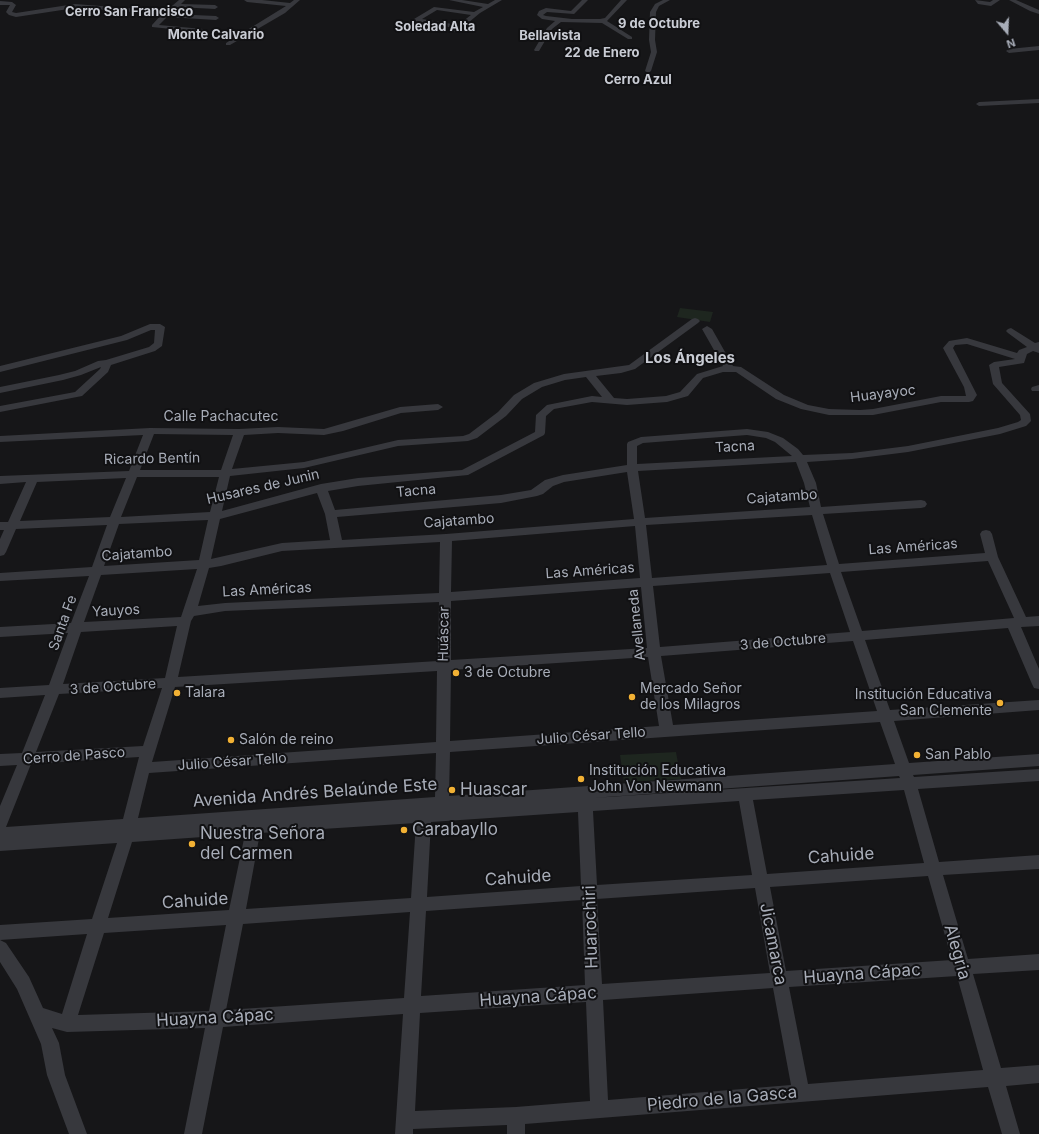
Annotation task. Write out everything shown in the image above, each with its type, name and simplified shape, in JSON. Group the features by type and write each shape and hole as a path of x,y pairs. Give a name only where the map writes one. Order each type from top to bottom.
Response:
{"street":[{"path":"182,0 154,26 201,30"},
{"path":"247,0 292,5"},
{"path":"228,44 283,12 298,0"},
{"path":"452,0 471,1 488,6"},
{"path":"417,20 457,29 464,20 499,0"},
{"path":"585,0 572,13 547,10 541,12 541,15 544,18 579,22 605,20 624,0"},
{"path":"648,71 654,52 652,40 653,12 657,5 667,0"},
{"path":"979,1 991,4 997,0"},
{"path":"1012,0 1039,12"},
{"path":"101,1 138,4"},
{"path":"0,3 10,3 13,5 10,12 16,15 49,12 75,6 216,18"},
{"path":"147,11 154,4"},
{"path":"176,5 215,7"},
{"path":"397,30 430,15 436,8 477,13"},
{"path":"86,11 143,18"},
{"path":"167,13 209,12"},
{"path":"537,50 550,28 562,19"},
{"path":"150,20 207,23"},
{"path":"605,20 622,34 630,38"},
{"path":"1009,51 1039,48"},
{"path":"979,104 1039,102"},
{"name":"Ricardo Bentín","path":"0,480 132,474 225,473 304,465 398,443 464,439 473,436 502,414 518,397 538,385 564,377 620,370 632,367 695,321"},
{"path":"0,369 124,338 150,327 160,327 159,344 155,346 108,363 101,363 78,373 0,390"},
{"path":"589,374 612,400 627,402 667,399 679,396 684,394 695,384 698,378 704,374 729,368 707,329"},
{"path":"1011,331 1037,348"},
{"name":"Huayayoc","path":"729,368 738,369 780,397 796,404 820,411 867,413 912,406 941,399 969,399 972,394 948,348 952,342 967,341 997,349 1022,358"},
{"path":"1022,358 1022,352 1037,348"},
{"name":"Tacna","path":"331,514 501,499 533,493 539,491 549,483 563,479 632,468 852,456 908,449 969,438 1022,424 1026,421 1025,414 998,384 994,368 994,365 998,363 1017,362 1021,361 1022,358"},
{"path":"0,409 78,394 105,370 108,363"},
{"name":"Husares de Junin","path":"0,526 216,516 321,488 358,482 464,473 540,433 541,415 551,407 592,399 612,400"},
{"name":"Calle Pachacutec","path":"0,439 150,431 239,432 278,430 324,432 339,429 400,410 438,407"},
{"name":"Santa Fe","path":"0,824 54,690 98,571 114,521 150,431"},
{"path":"67,1024 128,831 148,751 170,683 187,616 204,564 225,473 238,439 239,432"},
{"name":"Avellaneda","path":"667,731 654,652 647,582 632,468 632,444 641,440 748,432 761,433 779,440 794,451 800,459"},
{"path":"800,459 810,483 816,510 856,636 906,777"},
{"path":"0,552 33,479"},
{"path":"321,488 331,514 337,544"},
{"name":"Cajatambo","path":"0,577 204,564 220,562 278,548 446,538 639,522 921,504"},
{"path":"986,534 992,557 1039,684"},
{"name":"Huáscar","path":"442,803 446,538"},
{"name":"Las Américas","path":"187,616 225,606 445,597 992,557"},
{"name":"Yauyos","path":"0,632 76,628 187,616"},
{"name":"3 de Octubre","path":"0,693 654,652 1039,621"},
{"name":"Julio César Tello","path":"144,768 1039,705"},
{"name":"Cerro de Pasco","path":"0,760 148,751"},
{"name":"Avenida Andrés Belaúnde Este","path":"0,844 128,831 255,822 442,803 744,795 906,777 1039,760"},
{"name":"Avenida Andrés Belaúnde Este","path":"255,822 424,816 585,799 906,777 1039,775"},
{"name":"Alegria","path":"906,777 1011,1134"},
{"name":"Jicamarca","path":"744,795 801,1093"},
{"name":"Huarochiri","path":"585,799 598,1109"},
{"path":"404,1127 424,816"},
{"path":"193,1134 255,822"},
{"name":"Avenida Andrés Belaúnde Este","path":"0,834 128,831"},
{"name":"Cahuide","path":"0,933 1039,862"},
{"path":"0,948 23,983 39,1016 50,1043 56,1075 78,1134"},
{"name":"Huayna Cápac","path":"39,1016 67,1024 215,1019 1039,962"},
{"name":"Piedro de la Gasca","path":"404,1127 598,1109 1039,1074"},
{"path":"516,1116 516,1134"}],"shaded area":[{"path":"680,308 713,312 710,322 677,317"},
{"path":"676,752 681,779 624,782 620,755"}],"place":[{"name":"3 de Octubre","path":"456,673"},
{"name":"Talara","path":"177,693"},
{"name":"Mercado Señor de los Milagros","path":"632,697"},
{"name":"Institución Educativa San Clemente","path":"1000,703"},
{"name":"Salón de reino","path":"231,740"},
{"name":"San Pablo","path":"917,755"},
{"name":"Institución Educativa John Von Newmann","path":"581,779"},
{"name":"Huascar","path":"452,790"},
{"name":"Carabayllo","path":"404,830"},
{"name":"Nuestra Señora del Carmen","path":"192,844"}],"district":[{"name":"Cerro San Francisco","path":"129,12"},
{"name":"9 de Octubre","path":"659,24"},
{"name":"Soledad Alta","path":"435,27"},
{"name":"Monte Calvario","path":"216,35"},
{"name":"Bellavista","path":"550,36"},
{"name":"22 de Enero","path":"602,53"},
{"name":"Cerro Azul","path":"638,80"},
{"name":"Los Ángeles","path":"690,358"}]}
